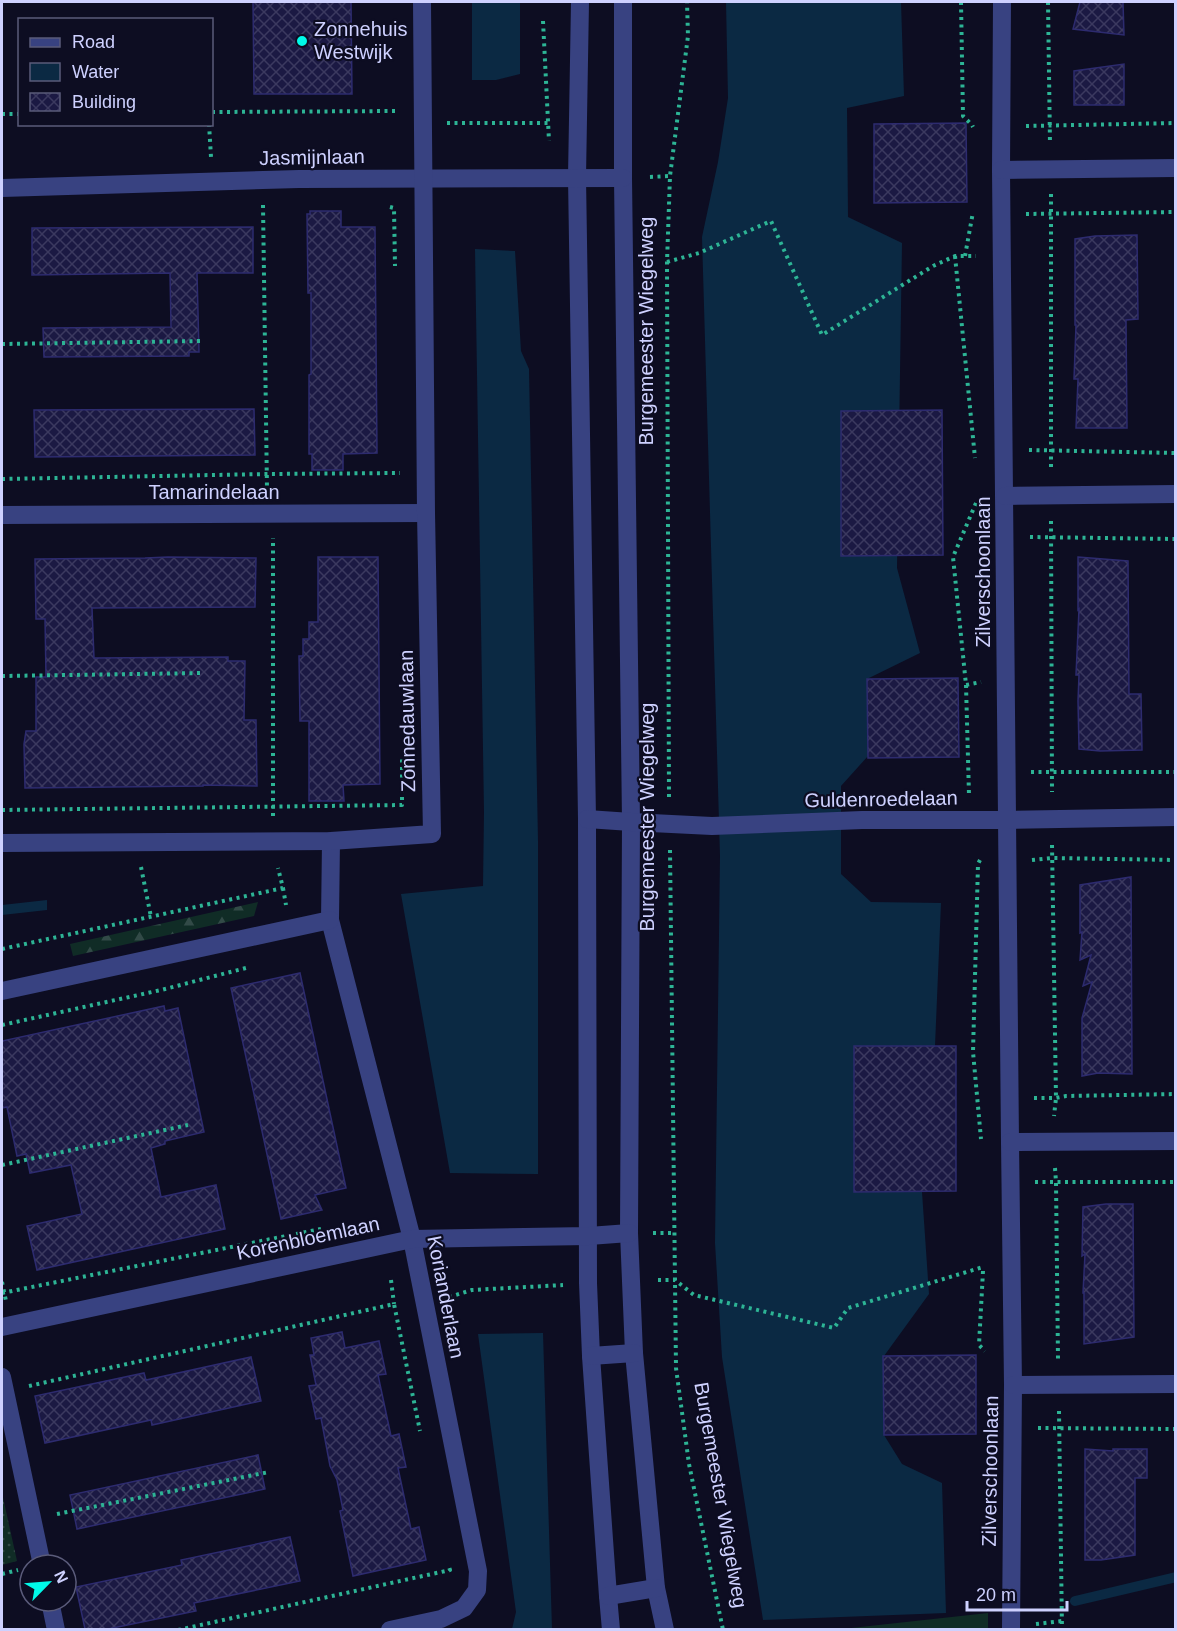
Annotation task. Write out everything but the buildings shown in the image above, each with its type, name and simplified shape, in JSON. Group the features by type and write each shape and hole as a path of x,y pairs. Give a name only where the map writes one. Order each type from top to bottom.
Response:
{"street":[{"name":"Zonnedauwlaan","path":"2,843 331,841 432,834 426,513 422,2"},
{"path":"580,2 577,177 586,819 588,1283 591,1356 611,1629"},
{"name":"Burgemeester Wiegelweg","path":"623,2 631,822 629,1233 634,1353 656,1588 665,1629"},
{"name":"Zilverschoonlaan","path":"1002,2 1001,170 1013,1385 1011,1629"},
{"path":"1001,170 1176,168"},
{"name":"Jasmijnlaan","path":"2,188 424,177 623,177"},
{"path":"1005,496 1176,494"},
{"name":"Tamarindelaan","path":"2,515 426,513"},
{"name":"Guldenroedelaan","path":"586,819 712,826 862,820 1176,817"},
{"name":"Korianderlaan","path":"331,841 330,920 412,1239 478,1571 477,1590 464,1608 441,1619 390,1629"},
{"path":"2,991 330,920"},
{"path":"1010,1142 1176,1141"},
{"name":"Korenbloemlaan","path":"2,1327 412,1239 589,1236 629,1233"},
{"path":"591,1356 634,1353"},
{"path":"3,1384 39,1553"},
{"name":"Zilverschoonlaan","path":"1013,1385 1176,1384"},
{"path":"608,1596 656,1588"},
{"path":"53,1613 56,1629"}],"path":[{"name":"Burgemeester Wiegelweg","path":"687,2 688,36 670,176 667,262 669,824 676,1368 689,1464 723,1629"},
{"path":"961,2 963,116 972,124 973,136"},
{"path":"543,21 550,177"},
{"path":"213,112 424,117 548,123"},
{"path":"2,114 18,114"},
{"path":"1050,125 1176,123"},
{"path":"2,949 283,888 273,842 270,514 267,474 263,180"},
{"path":"252,205 263,205"},
{"path":"965,256 974,206"},
{"path":"382,207 394,207 395,277"},
{"path":"1051,213 1176,212"},
{"path":"667,262 699,253 771,221 822,335 933,266 955,255 975,462"},
{"path":"2,344 202,341"},
{"path":"1051,451 1176,453"},
{"path":"2,479 400,473 400,462"},
{"path":"969,820 966,685 953,557 979,497 1005,496"},
{"path":"1051,537 1176,539"},
{"path":"2,676 203,673"},
{"path":"966,685 1006,679"},
{"path":"2,810 402,805 402,759"},
{"path":"1052,772 1176,772"},
{"path":"1007,820 978,864 973,1052 982,1143 1010,1142"},
{"path":"136,842 151,917"},
{"path":"1052,858 1176,860"},
{"path":"2,1025 161,990 249,967"},
{"path":"1010,1098 1176,1094"},
{"path":"2,1165 188,1125"},
{"path":"1011,1182 1176,1182"},
{"path":"2,1293 324,1228"},
{"path":"631,1281 675,1280 694,1295 834,1328 848,1308 983,1267 983,1256"},
{"path":"425,1305 472,1290 588,1283"},
{"path":"3,1384 394,1305 421,1431"},
{"path":"1059,1428 1176,1429"},
{"path":"32,1518 269,1472"},
{"path":"178,1629 450,1570 447,1558"}],"green space":[{"path":"258,902 254,916 73,956 70,944"},
{"path":"2,1493 17,1561 2,1565"},
{"path":"988,1613 988,1629 842,1629"}],"water":[{"path":"472,2 520,2 520,74 496,80 472,80"},
{"path":"726,2 901,2 904,96 847,108 848,217 902,243 897,568 920,653 867,679 868,756 841,786 841,874 871,902 941,903 935,1046 854,1047 854,1192 922,1192 929,1294 884,1356 884,1435 902,1464 942,1483 946,1613 763,1620 722,1357 715,1243 720,856 702,237 718,162 728,98"},
{"path":"475,249 515,251 521,351 529,369 538,841 538,1174 450,1173 401,894 483,886 484,812"},
{"path":"47,900 47,910 2,915 2,905"},
{"path":"543,1333 552,1629 512,1629 516,1612 478,1334"}],"waterway":[{"path":"1075,1601 1176,1577"}],"place":[{"name":"Zonnehuis Westwijk","path":"302,41"}]}
